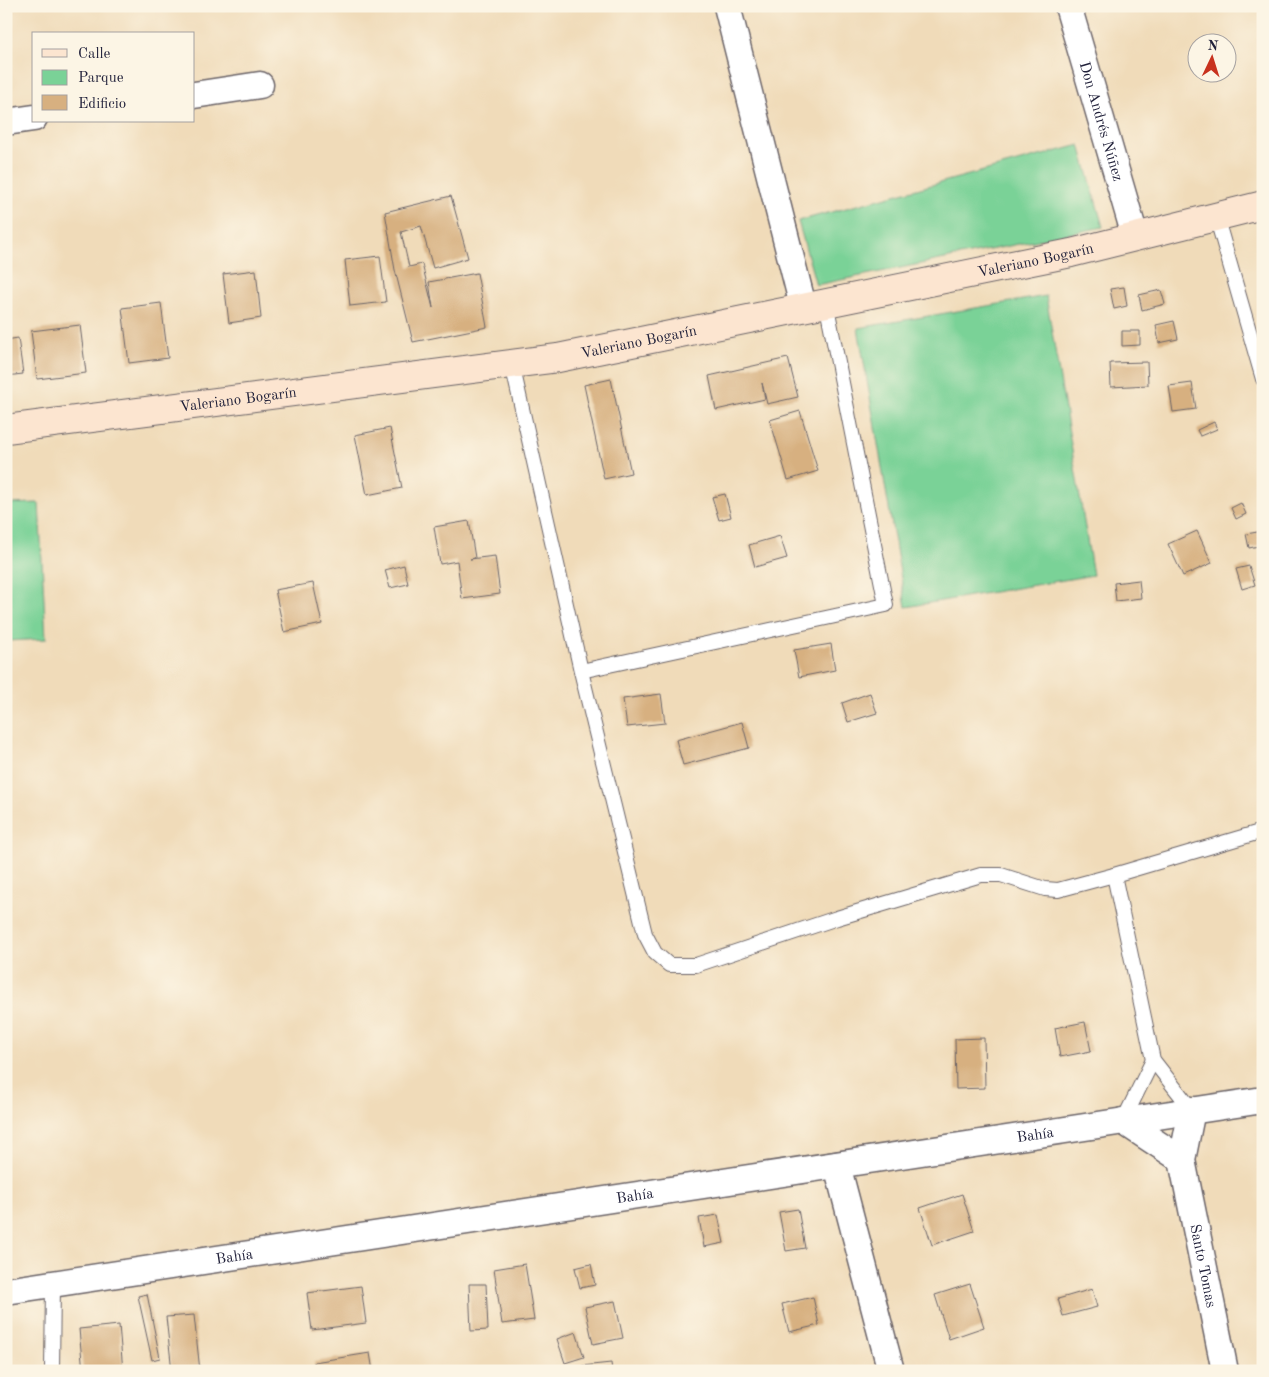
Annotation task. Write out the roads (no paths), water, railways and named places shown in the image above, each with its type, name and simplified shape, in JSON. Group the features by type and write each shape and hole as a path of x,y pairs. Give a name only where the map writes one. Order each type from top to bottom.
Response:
{"street":[{"path":"728,6 814,304"},
{"name":"Don Andrés Núñez","path":"1068,6 1135,236"},
{"path":"195,94 260,85"},
{"path":"6,122 32,118"},
{"name":"Valeriano Bogarín","path":"6,429 512,364 644,342 814,304 1071,253 1263,205"},
{"name":"Bahía","path":"6,1291 1263,1100"},
{"name":"Santo Tomas","path":"1192,1110 1182,1160 1225,1371"},
{"path":"1123,1121 1182,1160"},
{"path":"837,1165 891,1371"}],"lane":[{"path":"1216,216 1263,379"},
{"path":"581,671 886,604 814,304"},
{"path":"512,364 581,671 645,934 655,953 669,964 696,965 837,918 981,875 1000,875 1058,890 1263,830"},
{"path":"1114,875 1152,1060 1192,1110"},
{"path":"1123,1121 1152,1060"},
{"path":"52,1371 53,1284"}]}
